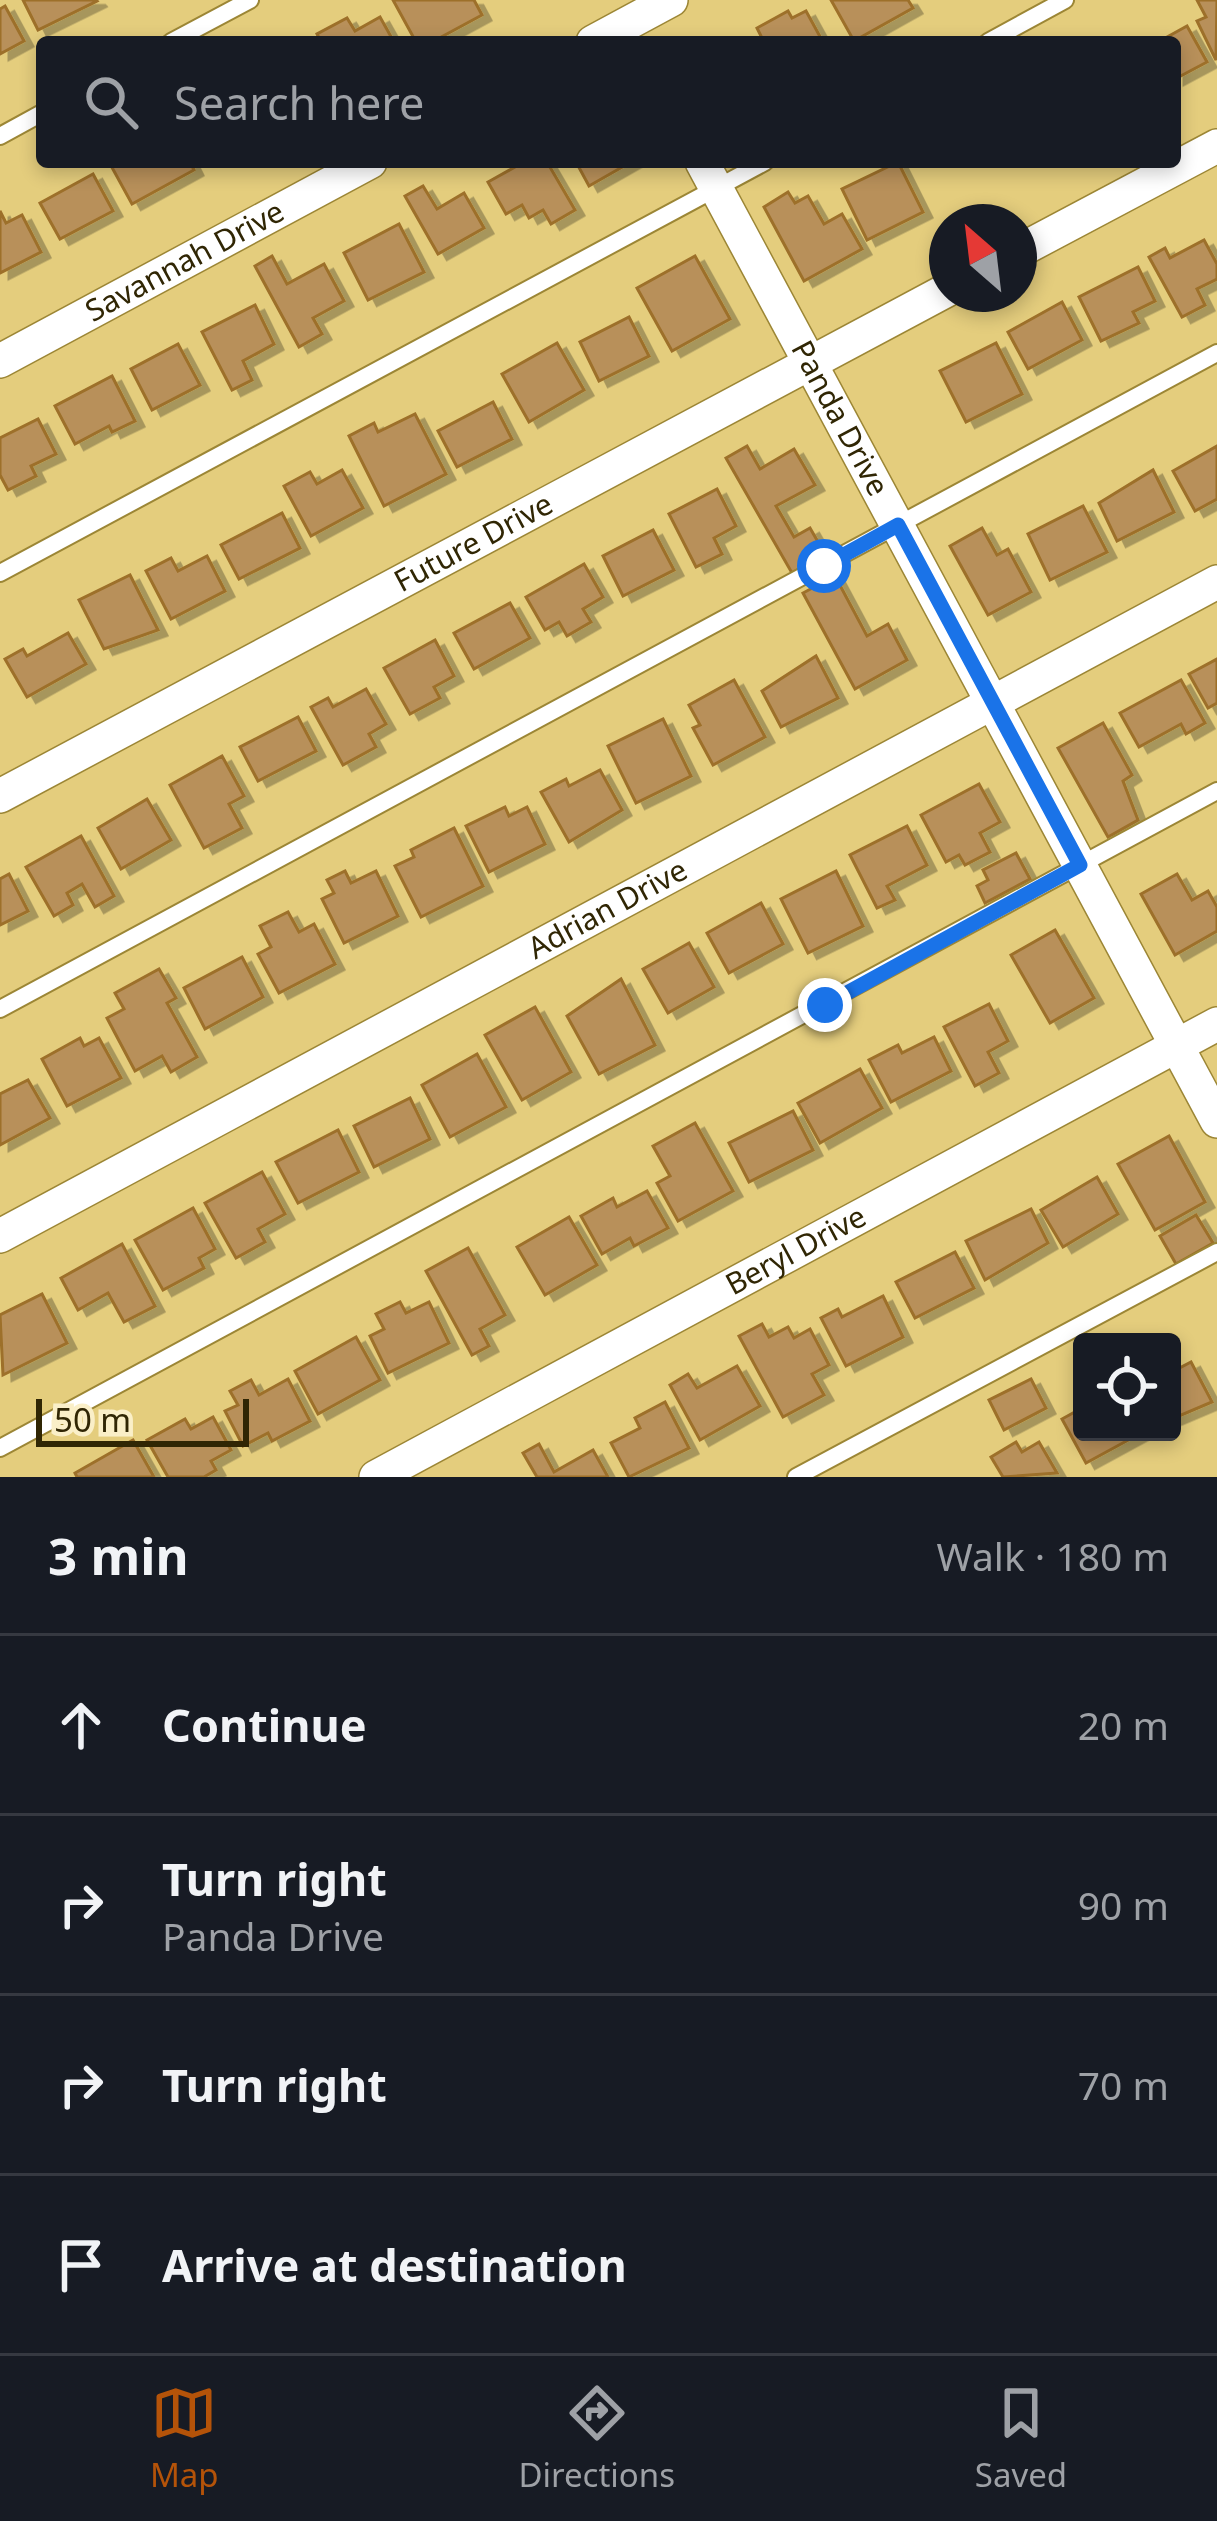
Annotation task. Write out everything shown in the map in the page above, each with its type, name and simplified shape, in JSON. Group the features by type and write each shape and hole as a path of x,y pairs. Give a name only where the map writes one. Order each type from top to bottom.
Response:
{"street":[{"path":"626,22 671,0"},
{"path":"1181,165 1217,146"},
{"name":"Savannah Drive","path":"0,362 359,168"},
{"path":"1037,241 1176,168"},
{"name":"Panda Drive","path":"709,175 1217,1121"},
{"name":"Future Drive","path":"0,796 929,300"},
{"name":"Adrian Drive","path":"0,1236 1217,582"},
{"name":"Beryl Drive","path":"376,1477 1217,1024"}],"lane":[{"path":"182,36 250,0"},
{"path":"999,36 1065,0"},
{"path":"0,136 36,115"},
{"path":"0,573 709,175 739,168"},
{"path":"0,1009 1217,353"},
{"path":"0,1448 1217,791"},
{"path":"796,1477 1217,1252"}],"building":[{"path":"23,0 96,0 97,1 38,30"},
{"path":"393,0 474,0 482,15 443,36 413,36"},
{"path":"831,0 908,0 913,8 863,36 851,36"},
{"path":"1197,0 1217,0 1216,60 1197,21 1206,17"},
{"path":"5,6 24,41 0,54 0,9"},
{"path":"788,11 792,18 806,11 820,36 761,36 757,28"},
{"path":"380,17 391,36 317,34 347,18 355,31"},
{"path":"1187,26 1207,62 1181,76 1181,36 1169,36"},
{"path":"112,168 193,168 194,170 132,204"},
{"path":"513,168 550,168 575,210 551,224 543,210 529,218 522,205 506,214 488,182"},
{"path":"579,168 620,168 589,186"},
{"path":"886,168 901,168 923,212 867,240 842,189"},
{"path":"93,174 113,211 60,239 40,203"},
{"path":"423,186 437,209 464,193 484,228 438,254 405,196"},
{"path":"788,192 795,203 808,196 824,224 842,214 862,249 804,281 764,207"},
{"path":"0,211 6,223 22,215 41,252 0,273"},
{"path":"399,224 424,272 368,300 344,253"},
{"path":"1204,240 1217,264 1217,279 1197,289 1205,305 1182,317 1149,257 1165,248 1170,258"},
{"path":"272,256 287,284 324,264 344,301 313,318 322,334 299,347 255,266"},
{"path":"695,256 730,319 672,351 637,288"},
{"path":"1138,267 1155,301 1133,312 1139,323 1101,341 1079,297"},
{"path":"1062,302 1082,340 1028,369 1008,332"},
{"path":"255,305 274,344 243,361 252,380 232,390 202,332"},
{"path":"629,317 649,356 599,381 580,342"},
{"path":"557,343 584,390 529,422 502,374"},
{"path":"996,343 1022,394 966,422 940,371"},
{"path":"178,344 200,385 152,410 131,369"},
{"path":"112,376 135,421 112,432 109,426 75,444 55,406"},
{"path":"493,402 512,439 457,467 438,431"},
{"path":"415,414 446,474 384,506 349,436 374,423 378,432"},
{"path":"38,419 56,454 31,466 36,476 8,490 0,475 0,438"},
{"path":"747,446 760,469 794,449 815,485 776,506 794,537 810,528 825,554 792,573 726,458"},
{"path":"1217,446 1217,499 1195,511 1173,471"},
{"path":"342,470 363,508 311,536 284,486 310,472 317,484"},
{"path":"1153,470 1174,512 1117,541 1099,503"},
{"path":"717,489 736,526 714,538 722,554 696,567 669,514"},
{"path":"1083,506 1107,552 1050,580 1028,534"},
{"path":"282,513 300,548 239,579 221,545"},
{"path":"982,528 997,555 1008,549 1031,592 988,615 950,546"},
{"path":"653,530 674,570 623,596 603,556"},
{"path":"207,556 225,591 171,619 146,571 171,558 178,571"},
{"path":"584,564 603,597 583,609 591,622 567,636 559,622 545,630 526,597"},
{"path":"130,575 158,630 104,649 79,600"},
{"path":"835,576 867,636 888,624 907,660 855,689 803,593"},
{"path":"510,603 530,638 474,669 454,633"},
{"path":"68,633 86,664 27,697 5,659 23,649 27,656"},
{"path":"435,640 454,676 434,687 440,698 410,714 384,668"},
{"path":"816,656 838,698 781,727 762,691"},
{"path":"1217,659 1217,703 1208,708 1189,674"},
{"path":"734,680 765,737 713,765 693,728 700,725 689,705"},
{"path":"1181,680 1205,723 1186,734 1181,724 1139,747 1120,713"},
{"path":"366,689 386,724 369,734 376,747 343,765 311,707 328,698 333,707"},
{"path":"298,717 316,751 258,781 240,747"},
{"path":"663,719 691,776 636,803 608,746"},
{"path":"1103,723 1132,775 1123,781 1138,820 1108,837 1058,748"},
{"path":"222,756 244,796 229,804 242,828 204,848 170,785"},
{"path":"600,770 622,810 569,842 541,792 566,779 569,786"},
{"path":"979,784 1000,822 980,833 990,852 965,865 959,855 946,862 921,815"},
{"path":"147,799 171,840 121,869 98,828"},
{"path":"505,807 509,816 527,807 545,844 489,872 466,826"},
{"path":"907,826 927,865 887,886 895,900 877,908 850,855"},
{"path":"454,828 483,886 421,917 395,866 414,857 411,850"},
{"path":"81,836 114,896 95,907 82,884 67,893 73,905 54,916 26,867"},
{"path":"1016,853 1030,879 985,903 977,886 988,880 983,870"},
{"path":"345,871 351,883 376,871 398,916 344,943 322,899 334,893 327,880"},
{"path":"836,871 863,926 808,953 781,899"},
{"path":"9,874 28,911 0,925 0,879"},
{"path":"1177,874 1192,900 1208,891 1217,907 1217,931 1175,955 1141,894"},
{"path":"761,903 783,944 729,973 707,933"},
{"path":"288,912 299,932 314,924 335,964 279,993 258,954 271,947 260,926"},
{"path":"1055,930 1094,998 1050,1023 1011,955"},
{"path":"689,943 714,987 668,1013 643,969"},
{"path":"242,957 263,997 205,1029 184,988"},
{"path":"159,969 176,998 167,1003 197,1057 171,1072 162,1056 135,1071 107,1018 124,1009 115,993"},
{"path":"621,979 655,1045 599,1074 567,1016"},
{"path":"989,1004 1008,1041 988,1052 999,1073 975,1086 944,1027"},
{"path":"535,1007 571,1072 522,1100 485,1035"},
{"path":"934,1037 951,1071 891,1102 869,1060 898,1045 902,1053"},
{"path":"80,1038 84,1046 99,1038 121,1078 67,1106 42,1059"},
{"path":"477,1054 506,1107 450,1137 422,1085"},
{"path":"860,1069 882,1108 820,1143 798,1103"},
{"path":"28,1080 50,1118 0,1145 0,1094"},
{"path":"410,1098 430,1139 374,1167 354,1126"},
{"path":"793,1111 813,1150 749,1182 729,1143"},
{"path":"695,1123 733,1191 678,1221 657,1183 670,1176 653,1146"},
{"path":"338,1130 359,1172 298,1203 276,1162"},
{"path":"1169,1136 1205,1202 1155,1230 1118,1164"},
{"path":"262,1172 285,1214 258,1229 265,1242 236,1258 205,1203"},
{"path":"1097,1177 1118,1214 1063,1247 1041,1210"},
{"path":"647,1191 668,1228 634,1246 630,1238 602,1254 581,1216 613,1198 617,1207"},
{"path":"193,1208 215,1249 199,1258 204,1268 163,1290 135,1240"},
{"path":"1031,1209 1048,1243 985,1280 966,1241"},
{"path":"1196,1215 1213,1243 1176,1264 1160,1236"},
{"path":"569,1217 597,1265 545,1295 517,1247"},
{"path":"122,1244 155,1306 124,1322 108,1293 78,1310 61,1278"},
{"path":"468,1248 505,1315 480,1329 489,1346 472,1355 426,1271"},
{"path":"955,1252 974,1288 915,1318 896,1282"},
{"path":"42,1294 67,1343 3,1375 0,1315"},
{"path":"883,1296 903,1337 846,1366 821,1318 838,1309 842,1317"},
{"path":"400,1302 406,1313 429,1302 449,1343 388,1373 370,1336 384,1329 376,1314"},
{"path":"762,1324 769,1337 788,1327 794,1338 810,1329 829,1365 812,1374 824,1395 783,1417 739,1336"},
{"path":"356,1337 380,1380 318,1414 295,1371"},
{"path":"1191,1362 1212,1402 1181,1415 1181,1367"},
{"path":"737,1366 760,1406 700,1440 670,1385 688,1374 697,1388"},
{"path":"288,1379 310,1421 272,1441 268,1433 243,1446 225,1411 238,1405 230,1391 251,1380 259,1395"},
{"path":"1031,1379 1046,1408 1004,1430 989,1400"},
{"path":"665,1402 689,1448 629,1477 611,1443 640,1428 635,1418"},
{"path":"1073,1413 1073,1439 1062,1419"},
{"path":"213,1417 231,1450 211,1461 216,1470 204,1477 168,1477 147,1440 185,1419 191,1429"},
{"path":"133,1440 154,1477 77,1477 75,1473"},
{"path":"1074,1441 1126,1441 1086,1463"},
{"path":"1016,1442 1022,1452 1039,1442 1057,1473 1003,1477 991,1457"},
{"path":"539,1444 554,1472 593,1450 608,1477 537,1477 523,1453"}],"route":[{"path":"824,566 898,525 1080,865 825,1005"}]}
